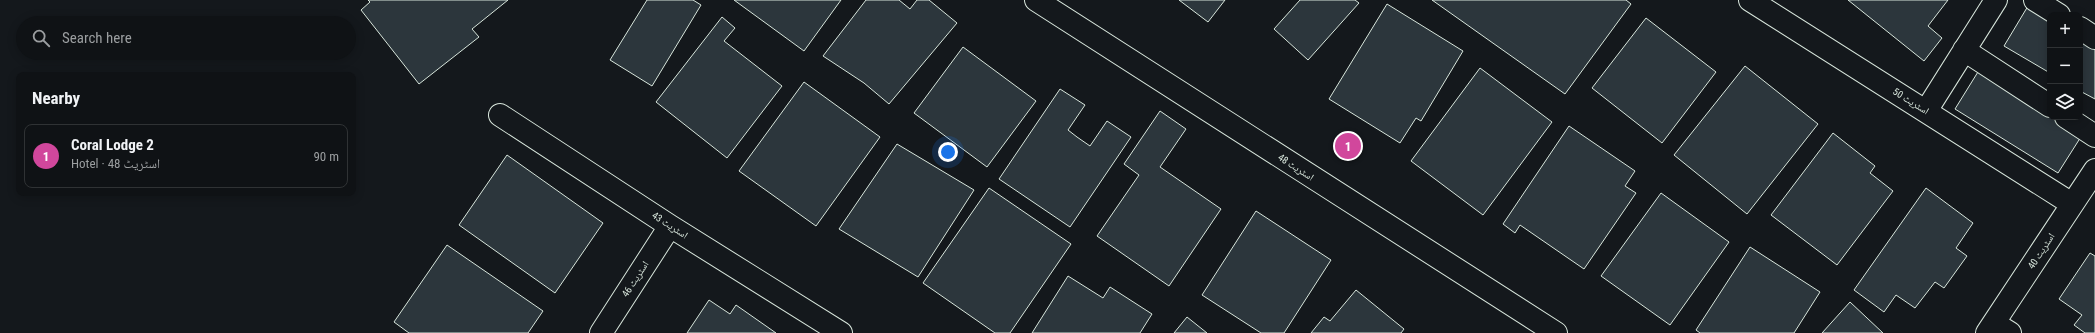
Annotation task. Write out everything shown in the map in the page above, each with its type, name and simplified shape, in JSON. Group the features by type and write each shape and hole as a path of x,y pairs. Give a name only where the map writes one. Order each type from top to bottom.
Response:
{"street":[{"name":"اسٹریٹ 48","path":"1036,0 1556,333"},
{"name":"اسٹریٹ 50","path":"1750,0 2072,204"},
{"path":"1926,111 1996,0"},
{"path":"2035,0 2054,12"},
{"path":"2083,30 2095,38"},
{"path":"1964,50 2047,104"},
{"name":"اسٹریٹ 43","path":"500,115 670,226 841,333"},
{"path":"2071,120 2095,136"},
{"name":"اسٹریٹ 40","path":"1997,330 2072,204 2095,170"},
{"name":"اسٹریٹ 46","path":"601,333 670,226"}],"building":[{"path":"368,0 508,0 472,29 479,37 419,84 361,10 370,2"},
{"path":"647,0 693,0 701,5 652,86 610,60"},
{"path":"734,0 841,0 804,51"},
{"path":"866,0 899,0 910,9 917,0 929,0 957,23 889,104 864,83 823,56"},
{"path":"1179,0 1225,0 1208,22"},
{"path":"1300,0 1355,0 1359,3 1308,60 1274,29"},
{"path":"1432,0 1626,0 1631,4 1565,94"},
{"path":"1848,0 1948,0 1928,26 1942,38 1924,61"},
{"path":"1387,4 1463,51 1421,121 1416,118 1400,143 1329,99"},
{"path":"2028,6 2047,17 2047,71 2004,46"},
{"path":"722,17 735,28 724,41 782,86 727,158 656,102"},
{"path":"1646,18 1716,72 1662,143 1592,88"},
{"path":"2083,39 2095,45 2095,99 2083,93"},
{"path":"963,47 1036,101 987,167 914,113"},
{"path":"1745,66 1818,124 1747,214 1674,155"},
{"path":"1981,67 2047,108 2047,120 2066,120 2084,132 2058,173 1955,109"},
{"path":"1480,68 1552,122 1483,215 1411,161"},
{"path":"804,82 880,137 816,226 739,171"},
{"path":"1060,89 1085,105 1068,130 1090,146 1107,121 1131,137 1070,227 999,179"},
{"path":"1160,111 1186,129 1160,167 1221,209 1169,286 1097,236 1139,175 1124,164"},
{"path":"1569,126 1635,171 1625,186 1636,193 1584,269 1520,225 1515,233 1503,224"},
{"path":"1833,133 1875,166 1870,173 1893,191 1837,265 1771,215"},
{"path":"897,144 974,190 918,277 839,229"},
{"path":"507,155 603,223 555,293 459,225"},
{"path":"989,188 1071,244 1010,333 995,333 923,283"},
{"path":"1926,188 1973,223 1956,248 1967,256 1944,288 1935,282 1915,308 1896,295 1884,312 1854,290"},
{"path":"1661,193 1729,242 1670,325 1601,276"},
{"path":"1256,211 1331,260 1284,333 1261,333 1202,295"},
{"path":"447,245 543,311 528,333 409,333 394,322"},
{"path":"1750,247 1820,292 1794,333 1700,333 1696,330"},
{"path":"2090,253 2095,256 2095,333 2085,333 2074,325 2082,315 2059,299"},
{"path":"1068,276 1103,298 1110,287 1152,314 1140,333 1032,333"},
{"path":"1356,290 1404,329 1401,333 1311,333 1324,317 1330,321"},
{"path":"709,300 730,314 736,305 776,333 687,333"},
{"path":"1850,302 1883,333 1822,333"},
{"path":"1187,317 1207,333 1174,333"}],"place":[{"name":"Coral Lodge 2","path":"1348,146"}]}
